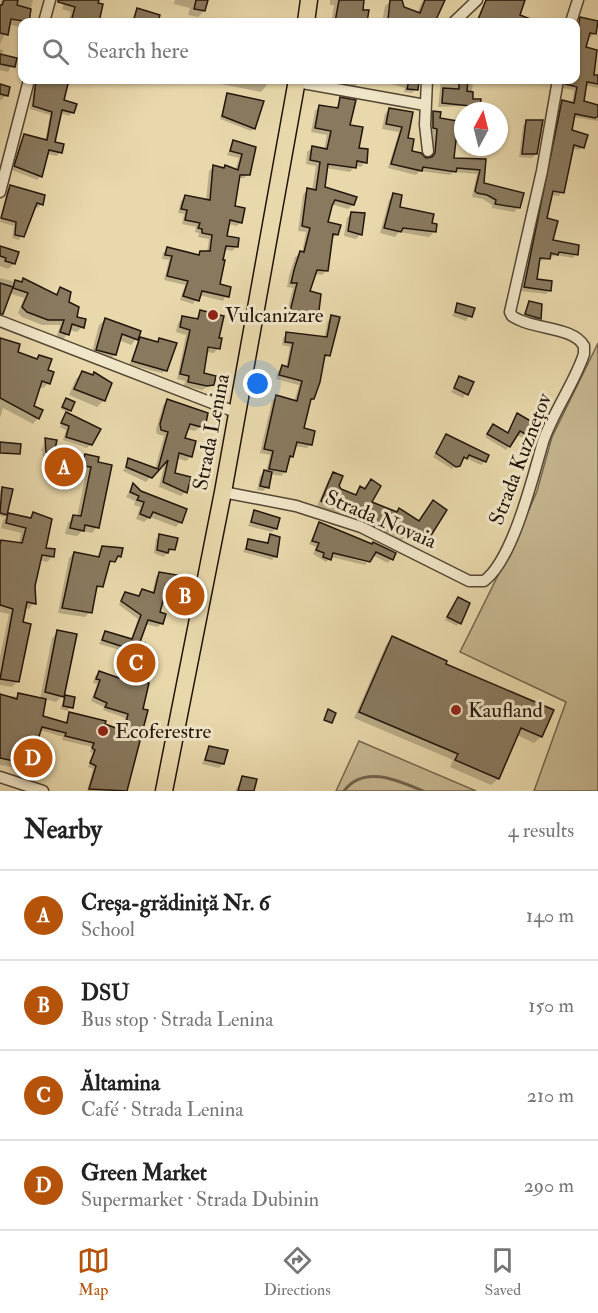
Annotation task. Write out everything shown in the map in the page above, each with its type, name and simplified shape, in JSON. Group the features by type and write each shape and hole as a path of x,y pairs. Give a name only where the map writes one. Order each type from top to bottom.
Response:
{"main road":[{"path":"307,18 309,0"},
{"name":"Strada Lenina","path":"164,791 238,413 296,84"}],"street":[{"path":"45,18 50,0"},
{"path":"458,18 477,0"},
{"path":"572,18 579,0"},
{"path":"0,192 28,84"},
{"path":"313,84 425,105"},
{"path":"427,84 425,105 428,151"},
{"name":"Strada Kuznețov","path":"484,581 495,571 516,527 543,440 584,354 584,346 575,335 517,320 510,312 542,171 557,84"},
{"path":"0,321 238,413"},
{"name":"Strada Novaia","path":"223,492 326,515 361,527 470,581 484,581"},
{"path":"0,777 43,791"}],"shaded area":[{"path":"598,343 598,791 534,791 566,702 460,652 518,535 537,491 552,437"},
{"path":"359,741 476,791 336,791"}],"building":[{"path":"4,0 18,0 17,5 31,9 30,18 11,19 8,35 0,33 0,5"},
{"path":"58,0 99,0 98,3 103,4 100,18 72,18 75,7 58,2"},
{"path":"196,0 208,0 205,11 194,9"},
{"path":"339,0 364,0 363,10 369,10 368,18 336,18"},
{"path":"390,0 402,0 404,7 420,13 425,0 445,0 437,18 388,18"},
{"path":"486,0 525,0 520,15 528,18 479,18"},
{"path":"137,8 160,15 159,18 134,18"},
{"path":"580,18 598,21 596,34 590,33 586,47 597,50 594,75 598,75 598,84 587,82 584,101 598,105 598,116 595,118 575,114 572,130 588,135 584,148 574,145 564,193 553,191 547,218 558,221 553,240 579,245 578,255 559,252 558,255 551,253 550,259 540,258 537,279 552,281 551,291 524,287 562,100 574,103 577,87 565,84 580,84"},
{"path":"0,54 17,58 15,67 0,64"},
{"path":"0,84 10,87 8,96 0,94"},
{"path":"36,84 68,84 64,100 77,104 74,113 62,110 55,142 64,144 62,153 49,150 42,177 14,166 24,134 47,140 52,112 33,106"},
{"path":"408,84 419,84 418,90 407,89"},
{"path":"459,84 468,84 467,91 473,92 473,99 481,99 481,102 442,103 443,88 459,89"},
{"path":"227,93 264,101 255,129 222,116"},
{"path":"340,97 356,100 350,125 363,127 359,148 368,149 367,163 357,161 356,168 328,164 325,187 357,197 354,205 335,200 332,206 328,222 341,225 338,235 333,234 328,271 317,270 310,291 321,294 318,319 289,316 297,283 291,283 294,270 300,251 304,252 310,228 302,226 307,188 316,190 320,162 310,160 312,146 327,149 331,131 315,128 319,105 338,108"},
{"path":"389,108 413,112 408,138 414,139 412,151 421,153 426,158 432,157 435,153 437,129 433,128 433,111 441,112 440,118 454,120 454,158 486,159 484,183 524,193 520,208 495,204 496,200 477,193 475,191 480,170 457,168 456,172 423,167 422,171 391,164 402,127 386,124"},
{"path":"526,120 543,120 537,154 522,154"},
{"path":"233,140 256,147 250,175 240,175 235,206 245,208 242,223 230,220 227,236 239,238 238,247 226,246 223,260 225,260 220,284 231,287 229,297 202,291 199,301 183,296 188,281 167,276 172,256 165,255 167,247 199,255 200,251 210,251 212,235 202,233 202,229 198,228 200,223 185,220 187,210 181,209 185,195 210,200 213,165 224,168 225,165 238,170 242,154 230,151"},
{"path":"10,185 45,195 43,205 37,203 24,237 15,235 16,222 1,218"},
{"path":"393,193 402,195 400,207 434,214 432,223 437,224 436,232 403,228 401,232 384,228"},
{"path":"351,212 365,213 362,235 348,231"},
{"path":"0,246 19,252 15,264 5,261 6,258 0,256"},
{"path":"23,278 57,295 60,287 71,292 69,302 79,307 77,317 86,319 84,328 72,324 69,335 60,332 64,320 48,320 27,312 22,307 28,293 13,288 15,280 22,282"},
{"path":"0,283 13,287 3,314 0,314"},
{"path":"529,301 542,304 541,319 525,314"},
{"path":"457,303 475,308 472,317 455,312"},
{"path":"200,310 224,316 219,338 222,338 220,349 208,347 204,373 216,376 214,385 207,386 188,382 189,376 180,374 190,330 180,327 182,316 198,319"},
{"path":"331,315 340,317 330,356 325,355 320,382 314,399 311,399 304,428 315,431 312,445 297,442 286,472 269,469 273,451 264,449 276,395 297,401 302,381 279,375 282,365 288,367 293,343 285,342 286,332 327,337"},
{"path":"105,318 141,331 138,340 122,334 116,355 96,350"},
{"path":"140,337 158,342 159,338 177,343 167,371 132,361"},
{"path":"0,338 20,344 18,352 37,359 39,355 52,359 48,370 54,372 50,384 42,381 34,406 43,410 39,419 0,398"},
{"path":"82,371 93,375 94,372 112,383 105,401 74,389"},
{"path":"459,376 474,382 468,395 454,388"},
{"path":"66,398 75,402 71,411 62,407"},
{"path":"167,399 208,413 206,423 203,422 201,427 190,424 185,438 196,441 192,457 179,453 175,473 191,477 187,493 163,482 168,460 152,478 126,467 128,458 158,469 168,432 161,430 160,424"},
{"path":"66,412 101,429 92,445 66,437 69,426 61,423"},
{"path":"517,413 534,423 527,435 520,431 510,447 487,434 493,424 508,433"},
{"path":"446,434 489,455 486,462 469,455 467,459 464,457 460,466 456,467 436,453"},
{"path":"45,438 57,440 54,453 46,452"},
{"path":"0,442 21,444 20,454 0,453"},
{"path":"85,454 99,457 98,462 112,465 99,528 85,525 84,531 70,528 73,515 81,516 91,467 82,466"},
{"path":"264,470 272,472 269,488 260,486"},
{"path":"333,472 343,476 339,486 341,489 356,495 360,486 365,489 371,479 381,486 372,502 397,512 399,508 419,521 433,500 447,510 427,542 410,532 407,537 395,529 392,532 382,524 380,528 364,519 366,512 364,509 350,501 345,510 321,501"},
{"path":"133,483 141,491 187,509 182,523 153,512 150,518 140,514 144,502 137,500 139,496 130,492"},
{"path":"2,487 13,489 7,515 0,513"},
{"path":"254,510 280,518 277,529 251,522"},
{"path":"33,512 52,519 46,548 55,549 54,557 42,555 35,586 36,604 27,602 23,622 31,624 19,682 0,679 13,609 0,605 0,544 1,540 22,543 26,528 6,523 8,513 31,518"},
{"path":"319,522 396,553 393,560 376,552 370,562 333,553 331,560 323,557 324,553 316,550 319,543 312,541"},
{"path":"159,534 178,538 175,550 169,549 168,553 157,550"},
{"path":"270,534 280,537 277,557 246,549 248,539 268,543"},
{"path":"102,546 123,548 121,557 118,556 115,562 110,561 103,587 97,586 92,613 62,608 74,552 99,557"},
{"path":"159,572 177,575 172,596 165,594 160,612 166,614 163,624 148,620 140,642 145,643 140,661 146,663 144,682 149,683 143,709 148,710 127,791 89,789 96,766 90,763 95,750 92,748 94,743 65,736 66,733 42,727 34,752 44,754 40,770 23,766 23,763 0,758 0,694 17,699 18,693 46,699 43,716 67,723 69,712 106,721 105,724 124,731 128,714 105,707 107,703 94,697 100,680 96,679 99,671 122,679 133,650 102,640 105,631 132,639 141,615 121,601 125,592 139,596 142,589 154,593"},
{"path":"458,597 470,603 461,624 447,617"},
{"path":"57,630 77,634 64,697 45,692"},
{"path":"392,636 447,661 446,664 554,710 542,737 521,728 499,779 455,760 458,754 359,712"},
{"path":"65,695 75,697 73,708 63,706"},
{"path":"328,709 336,713 332,723 324,720"},
{"path":"209,746 228,750 224,764 205,760"},
{"path":"242,776 257,779 254,791 238,791"}],"waterway":[{"path":"344,791 352,783 371,776 393,779 423,791"}],"place":[{"name":"Vulcanizare","path":"213,315"},
{"name":"Creșa-grădiniță Nr. 6","path":"64,467"},
{"name":"DSU","path":"185,596"},
{"name":"Ăltamina","path":"136,663"},
{"name":"Kaufland","path":"456,710"},
{"name":"Ecoferestre","path":"103,731"},
{"name":"Green Market","path":"33,758"}]}
